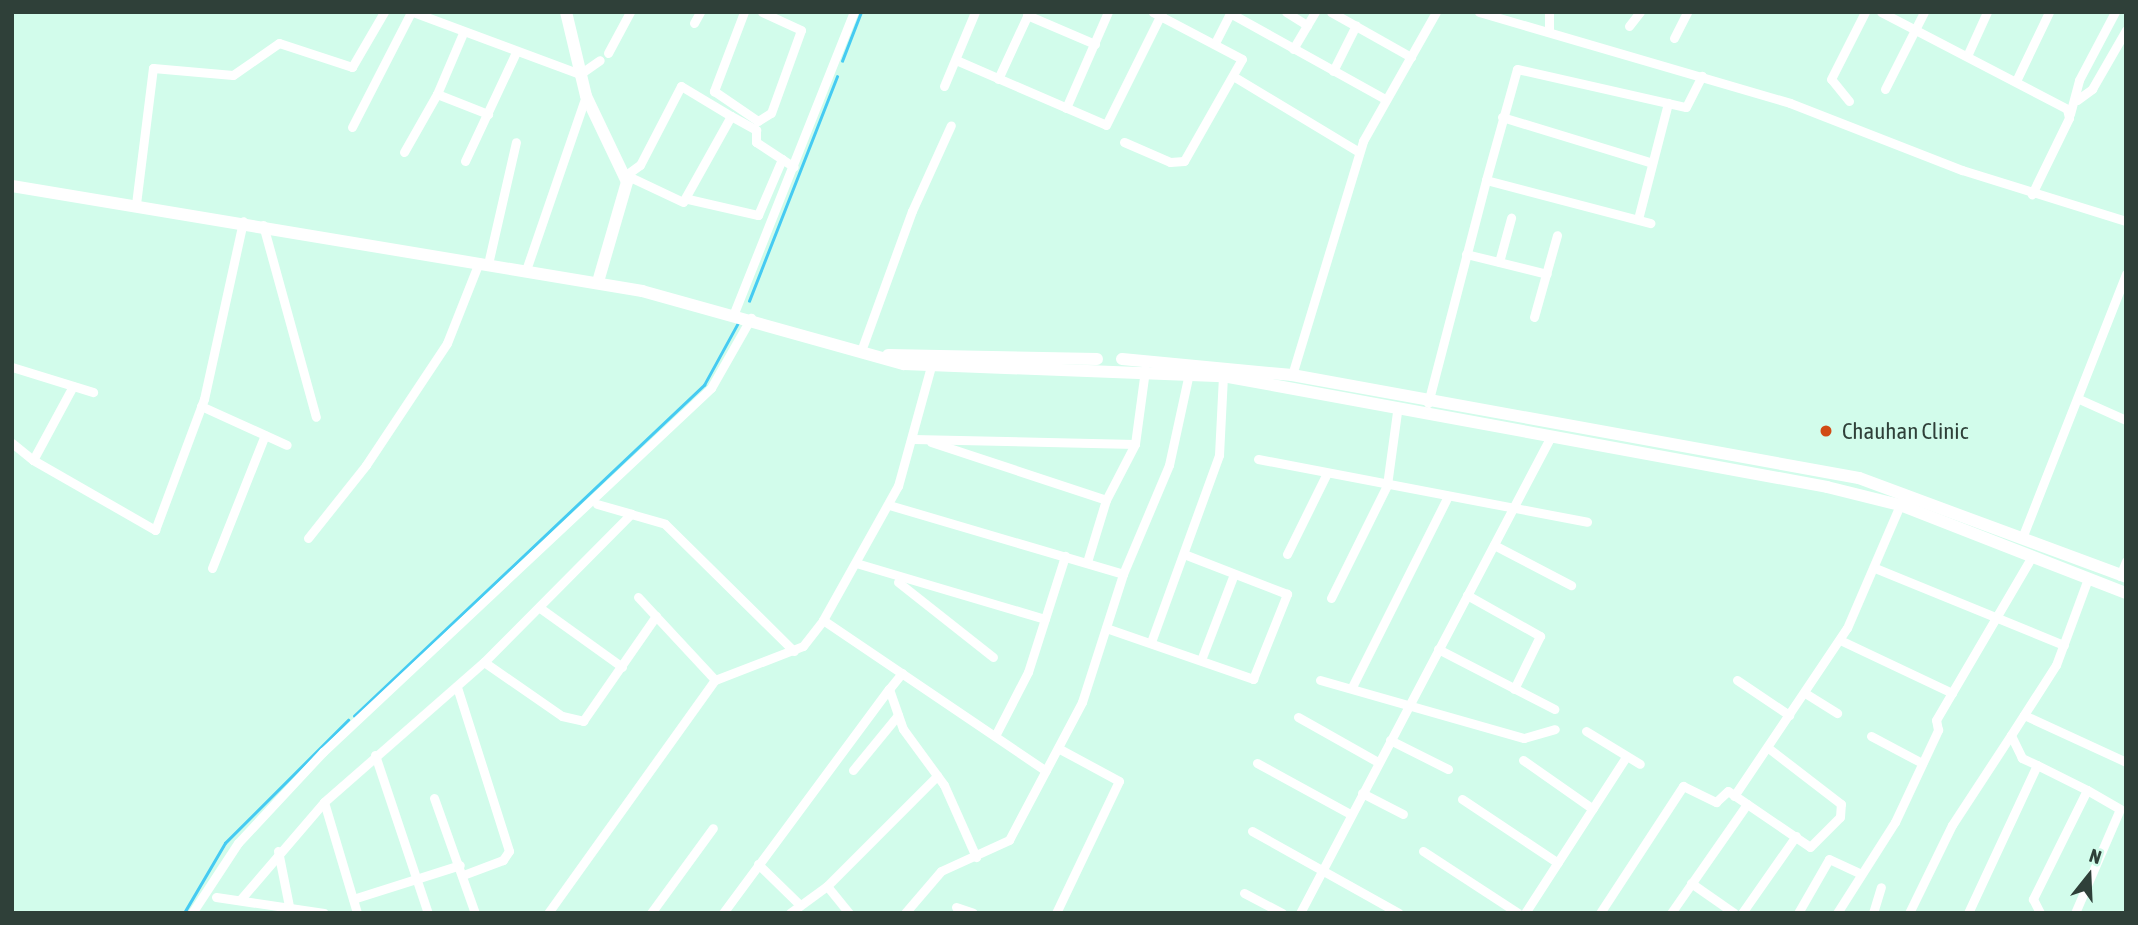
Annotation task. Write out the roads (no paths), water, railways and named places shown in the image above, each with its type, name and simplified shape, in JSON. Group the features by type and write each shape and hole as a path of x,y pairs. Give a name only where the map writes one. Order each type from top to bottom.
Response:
{"main road":[{"path":"566,12 586,96 626,175 598,282"},
{"path":"12,186 243,221 598,282 734,313 879,356 931,366 1146,369 1223,376 1397,412 1550,438 1900,505 2126,593"},
{"path":"879,356 1147,360 1292,375 1428,403 1859,478 2123,576"}],"street":[{"path":"136,204 153,68 233,75 279,43 352,67 384,12"},
{"path":"352,127 412,12 580,74 600,60"},
{"path":"608,53 630,12"},
{"path":"694,23 700,12"},
{"path":"744,12 714,91 758,121 771,113 801,30 762,12"},
{"path":"734,313 854,12"},
{"path":"944,86 975,12"},
{"path":"1066,108 1108,12"},
{"path":"1286,12 1307,25"},
{"path":"1293,49 1315,12"},
{"path":"1331,12 1411,57"},
{"path":"1292,375 1315,290 1342,225 1359,152 1385,99 1436,12"},
{"path":"1549,12 1549,32"},
{"path":"1629,26 1640,12"},
{"path":"1674,38 1687,12"},
{"path":"1849,101 1831,79 1865,12"},
{"path":"1881,12 2016,81 2070,114"},
{"path":"1885,89 1924,12"},
{"path":"1966,56 1986,12"},
{"path":"2016,81 2049,12"},
{"path":"2032,194 2077,100 2079,80 2115,12"},
{"path":"956,60 1108,124 1158,13 1243,56 1184,161 1170,162 1124,142"},
{"path":"1216,41 1230,13 1385,99"},
{"path":"1485,13 1702,76 2032,194 2126,221"},
{"path":"998,79 1028,14 1095,44"},
{"path":"1334,71 1356,25"},
{"path":"2077,100 2092,89 2126,30"},
{"path":"404,152 438,94 463,33"},
{"path":"465,161 516,52"},
{"path":"1428,403 1502,117 1522,68 1688,107 1702,76"},
{"path":"1233,76 1359,152"},
{"path":"782,159 758,215 688,199 677,201 626,175 640,165 681,86 756,130 756,142 782,159 794,167"},
{"path":"438,94 488,114"},
{"path":"526,270 586,96"},
{"path":"1638,219 1668,103"},
{"path":"688,199 731,116"},
{"path":"1502,117 1652,163"},
{"path":"861,351 912,211 951,125"},
{"path":"308,537 366,465 447,343 484,263 516,142"},
{"path":"1486,180 1650,223"},
{"path":"1499,262 1511,218"},
{"path":"12,443 33,460 151,532 201,406 243,221"},
{"path":"263,225 316,417"},
{"path":"1534,317 1557,235"},
{"path":"1466,254 1547,274"},
{"path":"2022,538 2126,274"},
{"path":"192,913 238,843 323,752 710,388 751,318"},
{"path":"548,913 715,680 794,651 823,620 889,505 917,439 931,366"},
{"path":"12,367 93,392"},
{"path":"1087,562 1106,500 1135,444 1146,369"},
{"path":"905,913 941,871 976,857 1009,839 1046,771 1082,702 1123,574 1169,465 1189,373"},
{"path":"1151,642 1219,455 1223,376"},
{"path":"33,460 73,386"},
{"path":"2079,398 2126,420"},
{"path":"201,406 287,445"},
{"path":"1331,598 1387,485 1397,412"},
{"path":"212,568 265,435"},
{"path":"1300,913 1550,438"},
{"path":"917,439 1135,444"},
{"path":"917,439 1106,500"},
{"path":"1258,459 1587,522"},
{"path":"1287,554 1327,473"},
{"path":"1352,687 1448,496"},
{"path":"597,505 665,524 794,651"},
{"path":"889,505 1123,574"},
{"path":"1734,796 1840,640 1875,568 1900,505"},
{"path":"240,900 278,851 324,802 484,662 631,514"},
{"path":"1494,545 1571,585"},
{"path":"1106,628 1253,679 1287,594 1184,554"},
{"path":"995,736 1028,672 1065,556"},
{"path":"1837,913 1858,873 1895,822 1952,693 2031,558"},
{"path":"2123,576 2126,561"},
{"path":"856,562 894,578 1045,619"},
{"path":"1875,568 2064,645"},
{"path":"1202,660 1234,574"},
{"path":"894,578 993,657"},
{"path":"1909,913 1952,825 2011,736 2064,645 2087,580"},
{"path":"1467,595 1540,636 1514,689"},
{"path":"638,597 715,680"},
{"path":"540,608 622,667"},
{"path":"484,662 572,721 592,714 656,616"},
{"path":"823,620 1046,771"},
{"path":"1840,640 1952,693"},
{"path":"1438,649 1554,709"},
{"path":"723,913 902,673"},
{"path":"1320,680 1411,701 1524,738 1555,729"},
{"path":"1737,680 1789,715"},
{"path":"352,899 416,879 461,870 509,851 457,687"},
{"path":"889,689 898,715 937,776 976,857"},
{"path":"1805,693 1837,713"},
{"path":"853,770 898,715"},
{"path":"2024,715 2126,762"},
{"path":"1298,717 1378,762"},
{"path":"1586,731 1640,764"},
{"path":"1871,736 1922,763"},
{"path":"2011,736 2022,758 2120,808 2075,913"},
{"path":"1390,740 1448,769"},
{"path":"1600,913 1683,786 1716,802 1728,791 1811,847 1842,807 1766,747"},
{"path":"1056,913 1119,781 1058,748"},
{"path":"375,755 416,879 424,912"},
{"path":"1525,913 1626,757"},
{"path":"1523,760 1592,809"},
{"path":"1257,764 1350,814"},
{"path":"1968,913 2037,765"},
{"path":"790,913 827,886 937,776"},
{"path":"2036,912 2034,899 2087,790"},
{"path":"1362,793 1403,814"},
{"path":"434,797 475,913"},
{"path":"1462,799 1558,863"},
{"path":"324,802 357,913"},
{"path":"1671,913 1747,804"},
{"path":"651,913 713,828"},
{"path":"1252,831 1323,866 1399,913"},
{"path":"1742,913 1796,836"},
{"path":"278,851 290,910"},
{"path":"1423,851 1518,913"},
{"path":"1798,913 1829,859 1858,873"},
{"path":"758,864 800,905"},
{"path":"1691,883 1734,913"},
{"path":"827,886 849,913"},
{"path":"1873,913 1881,887"},
{"path":"1244,893 1282,913"},
{"path":"216,897 324,913"},
{"path":"956,907 973,913"}],"waterway":[{"path":"842,61 861,12"},
{"path":"749,301 837,77"},
{"path":"354,716 704,385 738,323"},
{"path":"184,913 225,843 348,720"}],"place":[{"name":"Chauhan Clinic","path":"1826,431"}]}
